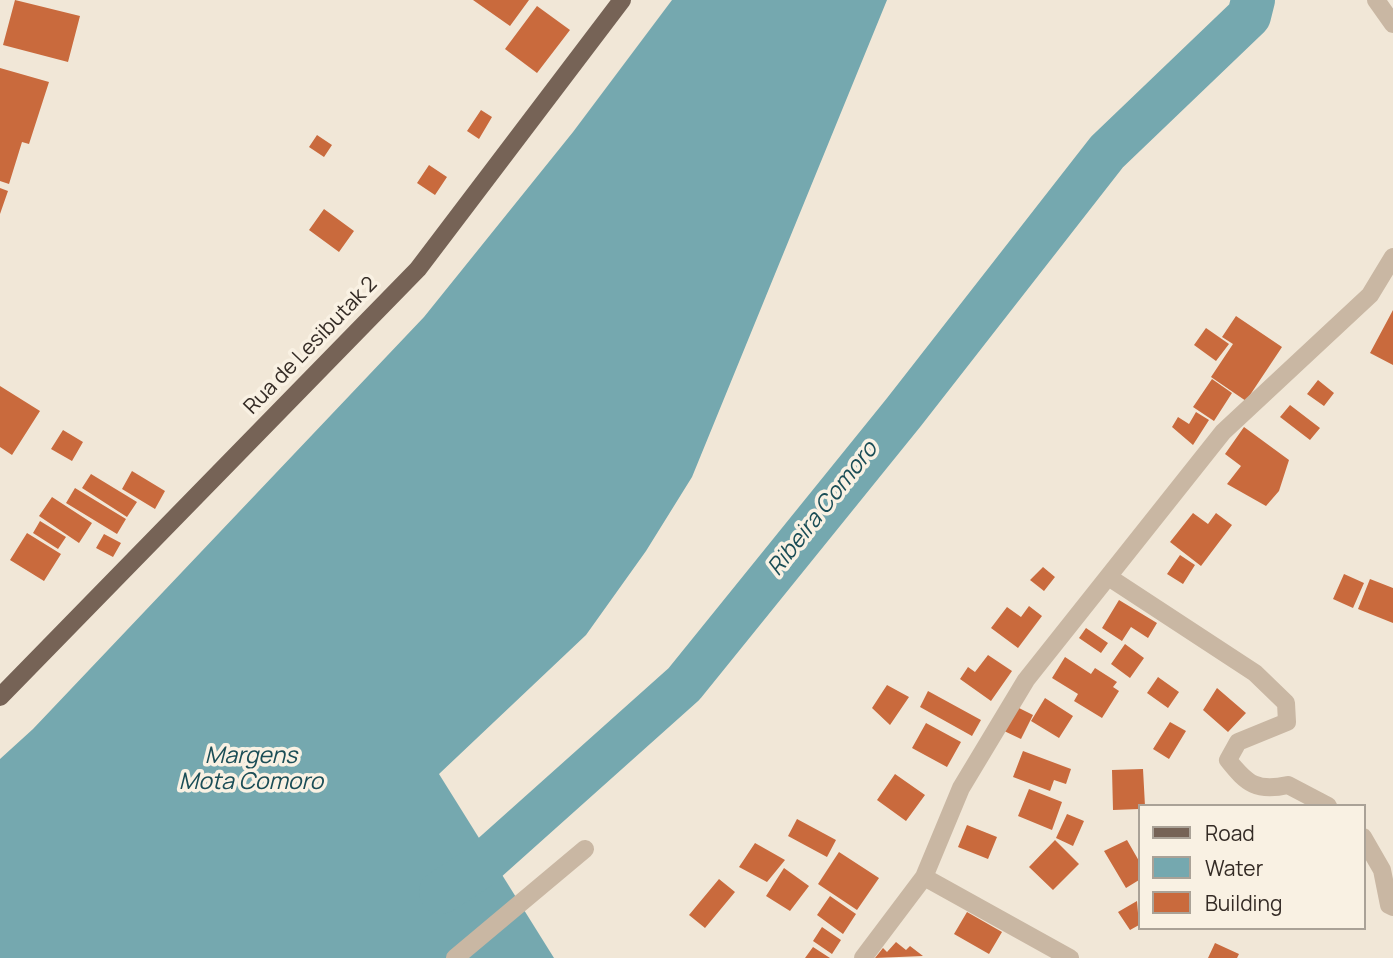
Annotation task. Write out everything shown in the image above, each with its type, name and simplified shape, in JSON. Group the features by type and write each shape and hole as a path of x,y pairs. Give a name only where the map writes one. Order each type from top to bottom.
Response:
{"main road":[{"name":"Rua de Lesibutak 2","path":"0,697 418,269 622,0"}],"street":[{"path":"1376,0 1393,24"},
{"path":"863,958 924,877 961,788 1026,680 1110,578 1223,432 1370,295 1393,257"},
{"path":"1110,578 1255,673 1286,703 1287,722 1238,742 1228,760 1243,779 1267,790 1288,785 1324,804"},
{"path":"1365,840 1382,870 1389,905 1393,907"},
{"path":"455,958 585,849"},
{"path":"924,877 1070,958"}],"water":[{"name":"Margens Mota Comoro","path":"672,0 887,0 692,477 646,551 586,635 439,774 554,958 0,958 0,759 33,729 424,317 573,132"}],"building":[{"path":"15,0 80,16 68,62 3,45"},
{"path":"473,0 529,0 510,26"},
{"path":"537,6 570,30 537,73 505,49"},
{"path":"0,68 49,82 29,144 22,142 9,184 0,181"},
{"path":"481,110 492,117 479,139 467,131"},
{"path":"317,135 332,145 324,157 309,147"},
{"path":"429,165 447,177 435,195 417,183"},
{"path":"0,188 8,191 0,214"},
{"path":"324,209 354,231 339,252 309,230"},
{"path":"1393,310 1393,365 1370,353"},
{"path":"1236,316 1282,347 1246,401 1211,377 1233,344 1222,337"},
{"path":"1206,328 1229,344 1216,361 1194,345"},
{"path":"1212,379 1232,393 1214,421 1193,407"},
{"path":"1318,380 1334,393 1324,406 1307,394"},
{"path":"0,386 40,411 12,455 0,447"},
{"path":"1290,405 1320,428 1310,440 1280,417"},
{"path":"1196,412 1209,420 1193,445 1172,427 1178,417 1189,424"},
{"path":"1244,427 1289,460 1279,491 1266,506 1227,484 1241,466 1225,454"},
{"path":"63,430 83,442 72,461 51,449"},
{"path":"132,471 165,491 155,509 122,489"},
{"path":"91,474 137,502 127,517 82,488"},
{"path":"75,488 126,519 117,534 66,503"},
{"path":"52,497 92,523 79,543 39,516"},
{"path":"1193,513 1208,524 1216,513 1232,525 1201,566 1170,542"},
{"path":"40,521 66,537 58,549 33,533"},
{"path":"27,533 61,554 44,581 10,560"},
{"path":"104,534 121,543 113,557 96,548"},
{"path":"1180,555 1195,565 1183,584 1167,574"},
{"path":"1043,567 1055,577 1044,591 1030,580"},
{"path":"1344,574 1364,583 1353,608 1333,599"},
{"path":"1370,579 1393,588 1393,623 1358,609"},
{"path":"1119,600 1157,623 1148,638 1131,627 1122,641 1102,628"},
{"path":"1029,606 1042,616 1018,648 991,628 1007,607 1021,617"},
{"path":"1086,628 1108,643 1101,653 1079,638"},
{"path":"1125,644 1144,658 1130,678 1111,664"},
{"path":"988,655 1012,671 991,701 960,679 968,667 975,672"},
{"path":"1065,657 1091,674 1095,668 1117,682 1113,687 1119,691 1102,718 1074,701 1078,694 1052,678"},
{"path":"1158,677 1179,692 1168,708 1147,693"},
{"path":"887,685 909,697 890,725 872,708"},
{"path":"1217,688 1246,713 1228,732 1203,710"},
{"path":"928,691 981,720 972,736 920,707"},
{"path":"1045,698 1073,716 1059,738 1031,721"},
{"path":"1015,706 1033,715 1021,739 1002,730"},
{"path":"1170,722 1186,731 1169,759 1153,749"},
{"path":"926,723 961,742 947,767 912,748"},
{"path":"1023,751 1071,769 1066,784 1054,780 1050,791 1013,777"},
{"path":"1143,769 1145,804 1138,804 1138,809 1113,810 1112,770"},
{"path":"895,774 925,795 906,821 877,800"},
{"path":"1029,789 1062,802 1052,830 1018,816"},
{"path":"1067,814 1084,821 1073,846 1056,838"},
{"path":"797,819 836,840 827,857 788,836"},
{"path":"967,825 997,837 988,859 958,847"},
{"path":"1055,840 1079,864 1053,890 1029,867"},
{"path":"1127,840 1138,859 1138,881 1126,888 1104,851"},
{"path":"755,843 785,860 767,882 739,867"},
{"path":"839,852 879,878 857,910 818,884"},
{"path":"784,868 809,886 790,911 766,896"},
{"path":"719,879 735,892 705,928 689,915"},
{"path":"830,896 856,914 843,934 817,915"},
{"path":"1137,901 1138,926 1130,930 1118,912"},
{"path":"967,912 1002,932 989,954 954,934"},
{"path":"822,927 841,940 832,954 813,941"},
{"path":"896,942 906,950 910,946 923,956 875,958 883,948 887,952"},
{"path":"1215,943 1239,954 1237,958 1208,958"},
{"path":"813,947 830,958 805,958"}],"waterway":[{"name":"Ribeira Comoro","path":"441,892 477,869 684,684 904,412 1107,152 1249,16 1253,0"}]}
